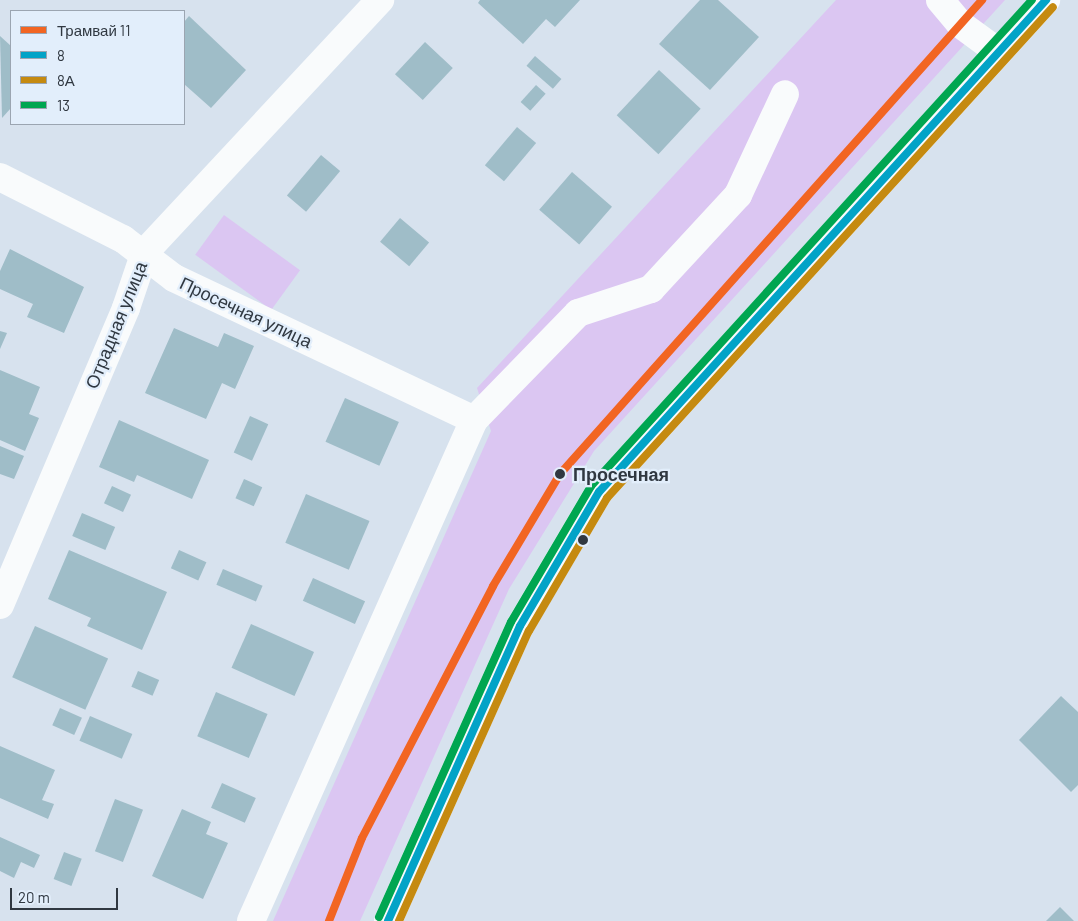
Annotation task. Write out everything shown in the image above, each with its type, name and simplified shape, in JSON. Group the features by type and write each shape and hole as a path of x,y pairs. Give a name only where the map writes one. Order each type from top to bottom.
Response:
{"street":[{"name":"Отрадная улица","path":"0,604 126,308 145,252 380,0"},
{"path":"940,0 960,24 997,51"},
{"path":"388,921 520,626 599,492 997,51 1046,0"},
{"path":"251,921 474,420 578,312 651,288 738,195 785,94"},
{"name":"Просечная улица","path":"0,177 145,252 174,278 474,420"}],"shaded area":[{"path":"836,0 1005,0 594,451 509,589 360,921 273,921 491,431 477,388"},
{"path":"224,215 300,270 271,310 195,255"}],"building":[{"path":"480,0 580,0 555,27 546,19 523,44 478,3"},
{"path":"700,0 718,0 759,37 710,90 659,44"},
{"path":"189,16 246,70 211,108 185,85 185,21"},
{"path":"0,36 10,45 10,109 2,118"},
{"path":"425,42 453,68 423,100 395,74"},
{"path":"535,56 561,79 553,89 526,66"},
{"path":"659,70 701,109 658,154 617,115"},
{"path":"536,85 546,94 530,111 521,102"},
{"path":"517,127 536,143 504,181 485,165"},
{"path":"321,155 340,171 306,212 287,196"},
{"path":"572,172 612,207 579,245 539,210"},
{"path":"400,218 429,242 409,266 380,242"},
{"path":"10,249 84,287 64,333 27,317 33,304 0,289 0,271"},
{"path":"174,328 218,347 224,333 254,346 235,389 222,383 206,419 145,393"},
{"path":"0,331 7,333 0,349"},
{"path":"0,370 40,387 29,414 39,418 25,451 0,440"},
{"path":"345,398 399,422 379,466 325,442"},
{"path":"250,416 268,424 252,461 234,453"},
{"path":"119,420 209,460 192,499 137,475 134,482 99,467"},
{"path":"0,446 24,456 14,479 0,474"},
{"path":"244,479 262,487 254,506 235,498"},
{"path":"112,486 131,495 123,512 104,503"},
{"path":"306,494 370,521 349,570 285,543"},
{"path":"82,513 115,527 105,550 72,536"},
{"path":"69,550 167,592 142,650 87,626 91,618 48,599"},
{"path":"179,550 206,562 198,580 171,568"},
{"path":"223,569 263,586 256,601 216,585"},
{"path":"313,578 365,601 355,624 303,601"},
{"path":"251,624 314,652 295,696 231,668"},
{"path":"35,626 108,659 85,710 12,677"},
{"path":"138,671 159,680 153,696 131,687"},
{"path":"216,692 268,714 249,758 197,736"},
{"path":"1061,696 1078,712 1078,785 1071,792 1019,740"},
{"path":"60,708 82,718 74,735 52,725"},
{"path":"90,716 132,734 122,759 79,741"},
{"path":"0,746 55,770 42,800 54,804 48,819 0,798"},
{"path":"222,783 256,798 245,823 211,808"},
{"path":"115,799 143,810 123,862 95,851"},
{"path":"182,809 211,822 206,834 228,843 203,899 152,876"},
{"path":"0,837 40,855 34,868 21,862 14,878 0,871"},
{"path":"64,852 82,859 71,886 54,879"},
{"path":"1060,907 1074,921 1046,921"}],"tram line":[{"name":"11","path":"329,921 362,838 493,586 560,474 982,0"}],"transit line":[{"name":"13","path":"379,917 511,622 591,486 1032,0"},
{"name":"8","path":"388,921 520,626 599,492 1046,0"},
{"name":"8А","path":"399,921 529,631 607,498 1053,7"}],"place":[{"name":"Просечная","path":"560,474"}]}
